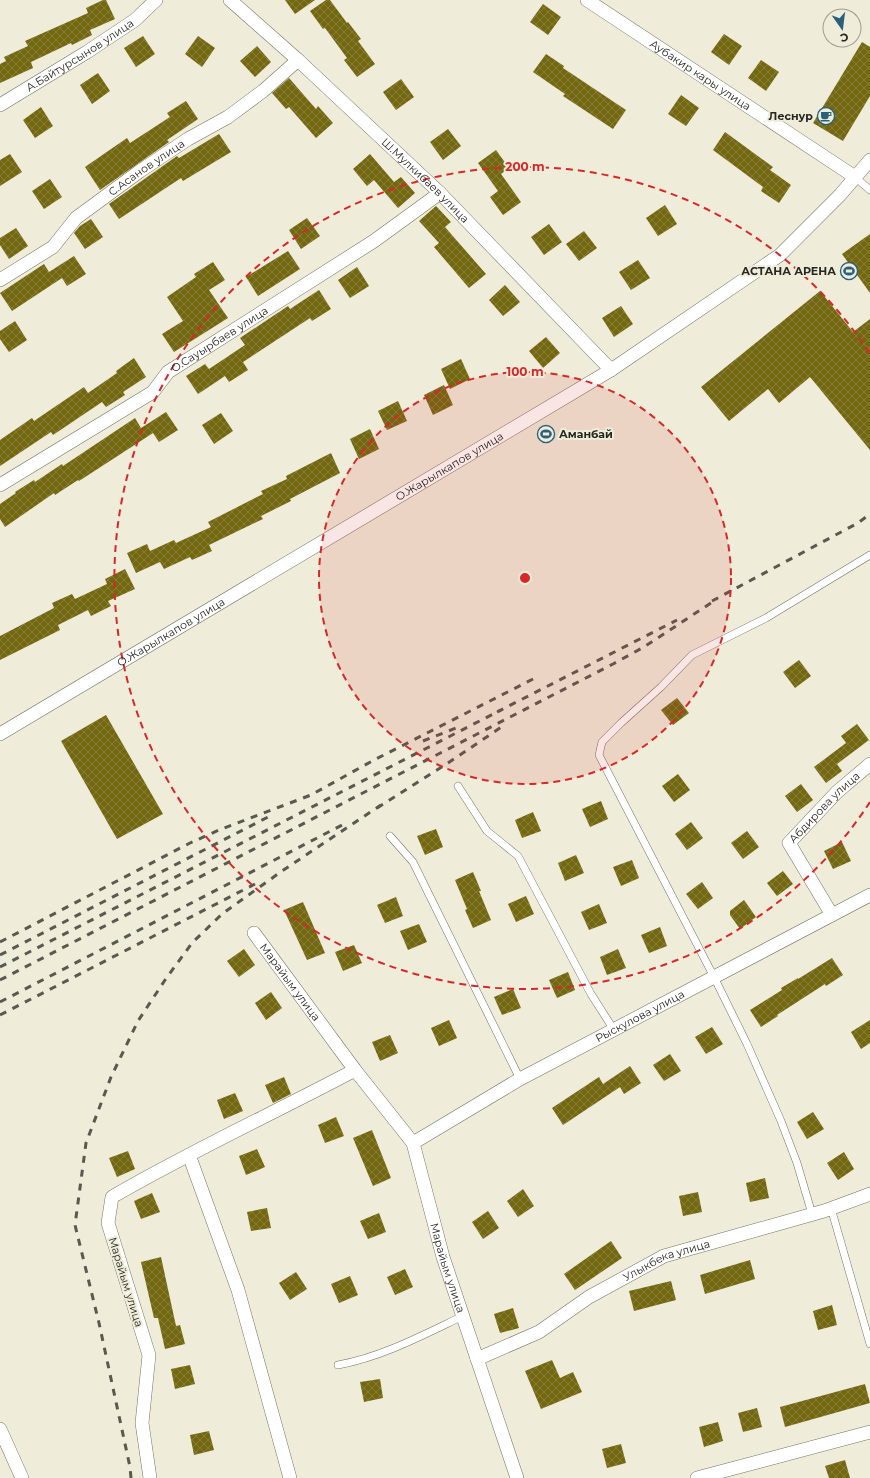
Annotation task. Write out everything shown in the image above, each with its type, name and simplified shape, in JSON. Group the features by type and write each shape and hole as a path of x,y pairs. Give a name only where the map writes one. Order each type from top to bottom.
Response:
{"street":[{"name":"А.Байтурсынов улица","path":"0,105 87,52 135,20 156,0"},
{"name":"Ш.Мулкибаев улица","path":"230,0 298,60 440,193 611,370"},
{"name":"Аубакир кары улица","path":"587,0 855,177"},
{"name":"С.Асанов улица","path":"0,280 54,247 76,218 140,170 188,139 228,117 263,91 298,60"},
{"name":"О.Жарылкапов улица","path":"0,734 611,370 780,255 821,215 870,160"},
{"name":"О.Сауырбаев улица","path":"0,484 153,392 168,372 374,241 440,193"},
{"name":"Абдирова улица","path":"832,915 789,843 837,792 870,764"},
{"name":"Рыскулова улица","path":"413,1143 520,1079 870,896"},
{"name":"Марайым улица","path":"254,933 355,1070 413,1143 443,1257 517,1478"},
{"name":"Марайым улица","path":"150,1478 142,1423 149,1355 108,1223 112,1197 158,1170 280,1110 355,1070"},
{"path":"189,1155 238,1290 290,1478"},
{"name":"Улыкбека улица","path":"478,1359 539,1332 589,1297 664,1256 812,1214 870,1194"},
{"path":"0,1429 22,1478"},
{"path":"697,1478 870,1432"}],"lane":[{"path":"855,177 870,190"},
{"path":"812,1214 797,1164 781,1121 747,1044 599,755 602,742 661,688 692,655 766,618 870,555"},
{"path":"458,786 487,831 518,856 591,994 614,1030"},
{"path":"390,836 413,862 520,1079"},
{"path":"831,1208 870,1344"},
{"path":"338,1365 354,1362 412,1341 463,1316"}],"building":[{"path":"106,0 115,19 90,30 92,35 31,62 33,68 0,83 0,64 6,61 4,57 28,46 25,41 88,13 86,8"},
{"path":"285,0 315,0 295,14"},
{"path":"326,0 330,0 347,23 348,22 361,39 358,41 375,64 357,77 344,60 347,58 325,28 323,29 310,11"},
{"path":"543,4 561,17 548,35 530,22"},
{"path":"724,34 742,46 729,65 711,52"},
{"path":"143,36 155,54 136,67 124,48"},
{"path":"198,36 215,48 202,67 185,54"},
{"path":"862,42 870,47 870,96 843,141 813,123 858,48 862,48"},
{"path":"257,46 271,62 255,77 240,61"},
{"path":"546,54 564,66 563,68 626,110 613,129 563,96 565,94 533,72"},
{"path":"761,60 779,72 766,91 748,78"},
{"path":"98,73 110,91 92,104 80,85"},
{"path":"289,78 316,109 318,106 333,123 316,138 289,107 286,109 272,93"},
{"path":"401,79 414,97 396,110 383,92"},
{"path":"681,95 699,108 686,126 668,114"},
{"path":"186,101 198,119 167,140 169,142 100,190 85,167 127,138 130,143 170,117 167,113"},
{"path":"41,107 53,126 35,138 23,120"},
{"path":"448,129 461,146 443,160 430,142"},
{"path":"725,132 773,167 770,170 791,185 779,203 761,191 763,187 713,150"},
{"path":"219,134 231,152 183,181 181,178 119,219 109,204 177,156 179,158"},
{"path":"496,150 509,168 501,174 521,202 503,215 490,197 498,191 478,163"},
{"path":"10,154 22,172 0,186 0,160"},
{"path":"370,154 394,182 401,177 415,193 398,208 374,180 367,186 353,169"},
{"path":"50,179 62,197 44,209 32,191"},
{"path":"665,205 677,224 658,236 646,218"},
{"path":"436,206 451,222 445,227 486,274 469,288 434,247 439,243 419,221"},
{"path":"307,218 320,236 301,249 289,230"},
{"path":"91,219 103,237 85,249 74,233 80,226"},
{"path":"549,224 562,242 544,255 531,237"},
{"path":"16,228 28,246 9,259 0,245 0,238"},
{"path":"584,231 597,248 579,261 566,244"},
{"path":"870,234 870,293 842,254"},
{"path":"288,251 300,269 258,296 246,277"},
{"path":"74,256 86,274 67,286 62,278 12,311 0,293 44,264 49,272"},
{"path":"638,260 650,278 631,290 619,272"},
{"path":"213,262 225,280 209,290 228,318 174,352 162,334 183,321 167,297 196,277 194,274"},
{"path":"357,267 369,286 350,298 338,280"},
{"path":"505,285 520,302 503,316 489,300"},
{"path":"319,290 331,309 312,321 310,318 243,362 248,370 229,382 225,376 198,394 186,376 205,364 209,369 245,345 240,338 288,306 290,309"},
{"path":"820,291 853,332 870,319 870,450 810,377 779,403 768,389 729,421 701,387"},
{"path":"621,306 633,324 614,337 602,318"},
{"path":"15,321 27,340 9,352 0,339 0,331"},
{"path":"546,337 560,353 543,368 529,351"},
{"path":"134,358 146,377 123,392 125,395 106,407 102,402 53,435 51,432 0,466 0,440 32,418 34,421 84,387 88,393 117,373 116,371"},
{"path":"461,359 470,379 450,389 441,369"},
{"path":"444,385 453,405 433,415 424,395"},
{"path":"398,401 407,421 387,430 378,411"},
{"path":"166,412 178,430 159,442 153,433 79,481 78,480 55,495 54,493 5,527 0,519 0,504 16,493 15,492 34,480 35,482 62,464 63,466 135,418 141,428"},
{"path":"221,413 233,431 214,444 202,425"},
{"path":"370,429 379,449 359,459 350,439"},
{"path":"331,453 340,473 261,516 263,519 209,545 212,551 192,560 190,557 164,569 160,562 136,573 127,553 147,544 150,551 174,540 176,543 211,527 208,522 263,494 261,491 287,479 286,476"},
{"path":"125,569 135,589 108,601 111,606 91,616 88,610 58,625 60,630 0,660 0,636 54,608 52,603 72,594 75,599 107,584 105,579"},
{"path":"799,660 811,676 795,688 783,672"},
{"path":"677,698 689,713 673,725 661,710"},
{"path":"106,715 163,814 117,839 61,741"},
{"path":"857,724 869,740 837,764 842,771 826,783 814,767 846,743 841,736"},
{"path":"678,774 690,790 674,802 662,786"},
{"path":"801,784 813,800 797,812 785,796"},
{"path":"601,801 608,819 590,827 582,809"},
{"path":"533,812 541,831 522,838 515,820"},
{"path":"691,822 703,838 687,850 675,834"},
{"path":"436,829 443,847 425,855 417,836"},
{"path":"747,831 759,847 743,859 731,843"},
{"path":"842,842 851,861 833,869 824,851"},
{"path":"576,855 584,873 565,881 558,863"},
{"path":"632,860 639,878 621,886 613,867"},
{"path":"783,871 793,884 777,896 767,883"},
{"path":"473,872 491,920 473,928 455,880"},
{"path":"702,882 713,898 698,909 686,894"},
{"path":"526,896 534,914 516,922 508,904"},
{"path":"396,897 403,916 385,923 377,905"},
{"path":"744,900 756,917 740,929 730,915 730,911"},
{"path":"303,902 325,953 307,960 284,910"},
{"path":"599,904 607,923 589,930 581,912"},
{"path":"419,924 427,942 408,950 400,931"},
{"path":"660,927 667,946 649,953 641,935"},
{"path":"354,945 362,963 343,971 335,952"},
{"path":"244,949 255,965 239,977 227,961"},
{"path":"618,949 626,968 607,975 600,957"},
{"path":"832,958 843,975 826,986 825,984 761,1027 750,1010 782,990 781,988"},
{"path":"568,972 575,990 557,998 549,980"},
{"path":"513,989 521,1008 502,1015 494,997"},
{"path":"271,992 282,1008 266,1020 255,1003"},
{"path":"449,1020 457,1038 439,1046 431,1028"},
{"path":"870,1020 870,1043 861,1049 851,1032"},
{"path":"712,1027 723,1044 706,1054 695,1037"},
{"path":"390,1035 398,1053 380,1061 372,1042"},
{"path":"670,1054 681,1071 664,1081 653,1065"},
{"path":"630,1066 641,1083 624,1094 620,1087 563,1125 552,1108 599,1077 603,1084"},
{"path":"284,1077 291,1094 273,1103 265,1085"},
{"path":"235,1093 243,1111 224,1119 217,1100"},
{"path":"813,1112 824,1129 807,1139 797,1122"},
{"path":"336,1117 344,1136 325,1143 318,1125"},
{"path":"372,1130 391,1178 373,1186 353,1138"},
{"path":"257,1149 265,1167 246,1175 239,1156"},
{"path":"128,1151 135,1169 117,1177 109,1158"},
{"path":"844,1152 854,1169 838,1180 827,1163"},
{"path":"765,1178 769,1198 750,1202 746,1183"},
{"path":"523,1189 534,1206 518,1217 507,1201"},
{"path":"698,1192 702,1212 683,1216 679,1196"},
{"path":"152,1193 160,1212 141,1219 134,1201"},
{"path":"267,1208 271,1228 251,1231 247,1212"},
{"path":"488,1211 499,1228 483,1239 472,1222"},
{"path":"379,1213 386,1232 368,1239 360,1221"},
{"path":"611,1241 622,1258 575,1290 564,1274"},
{"path":"161,1257 176,1326 180,1325 185,1344 165,1349 158,1318 154,1318 141,1262"},
{"path":"750,1260 755,1279 705,1294 700,1275"},
{"path":"405,1269 413,1287 395,1295 387,1277"},
{"path":"296,1272 307,1289 290,1300 279,1283"},
{"path":"350,1276 358,1295 339,1303 331,1284"},
{"path":"671,1281 676,1300 634,1311 629,1291"},
{"path":"832,1305 837,1325 818,1330 813,1311"},
{"path":"513,1308 519,1328 500,1333 494,1314"},
{"path":"552,1360 560,1378 573,1372 582,1392 541,1409 525,1371"},
{"path":"190,1365 195,1384 175,1389 171,1369"},
{"path":"380,1379 383,1398 364,1402 360,1382"},
{"path":"865,1384 870,1403 785,1427 780,1407"},
{"path":"757,1408 762,1427 743,1432 738,1413"},
{"path":"718,1422 723,1441 704,1447 699,1427"},
{"path":"209,1431 214,1450 194,1455 190,1435"},
{"path":"621,1444 626,1463 607,1468 602,1449"},
{"path":"845,1460 850,1478 829,1478 825,1466"}],"railway":[{"path":"712,601 858,523 870,514"},
{"path":"0,980 613,664 644,647 717,599"},
{"path":"497,712 677,620"},
{"path":"0,942 190,843 219,830 311,795 374,760 539,676"},
{"path":"0,967 501,710"},
{"path":"377,808 503,726"},
{"path":"423,741 456,728"},
{"path":"131,1478 130,1467 99,1323 75,1225 86,1143 111,1077 138,1021 192,943 222,914 282,871 381,805"},
{"path":"0,955 270,816"},
{"path":"0,1002 346,823"},
{"path":"0,1015 255,884"}],"place":[{"name":"Леснур","path":"826,116"},
{"name":"АСТАНА АРЕНА","path":"849,271"},
{"name":"Аманбай","path":"546,434"}]}
